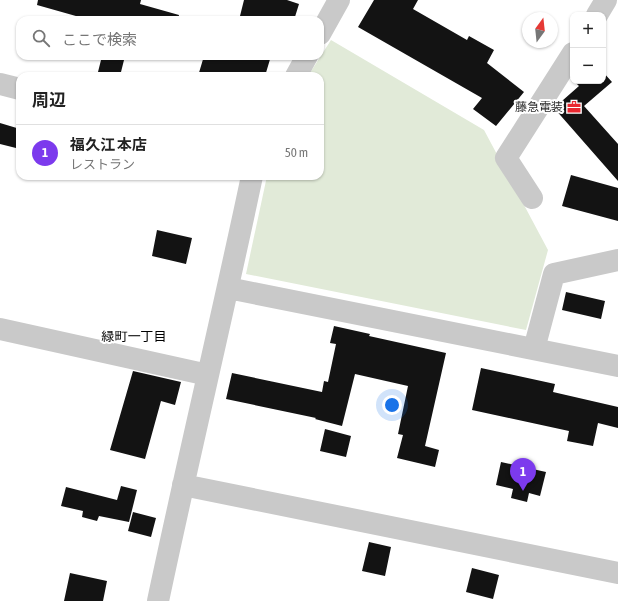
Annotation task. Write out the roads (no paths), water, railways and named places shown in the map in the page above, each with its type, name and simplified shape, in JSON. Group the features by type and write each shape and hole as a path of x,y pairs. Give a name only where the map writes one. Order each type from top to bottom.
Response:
{"street":[{"path":"324,27 339,0"},
{"path":"599,12 606,0"},
{"path":"532,198 506,158 570,58"},
{"path":"298,72 305,60"},
{"path":"0,84 16,88"},
{"path":"158,601 251,180"},
{"path":"534,349 554,274 618,260"},
{"path":"228,288 618,366"},
{"path":"0,329 208,375"},
{"path":"183,485 618,573"}],"place":[{"name":"藤急電装","path":"574,107"},
{"name":"福久江 本店","path":"523,491"}],"district":[{"name":"緑町一丁目","path":"134,336"}]}
